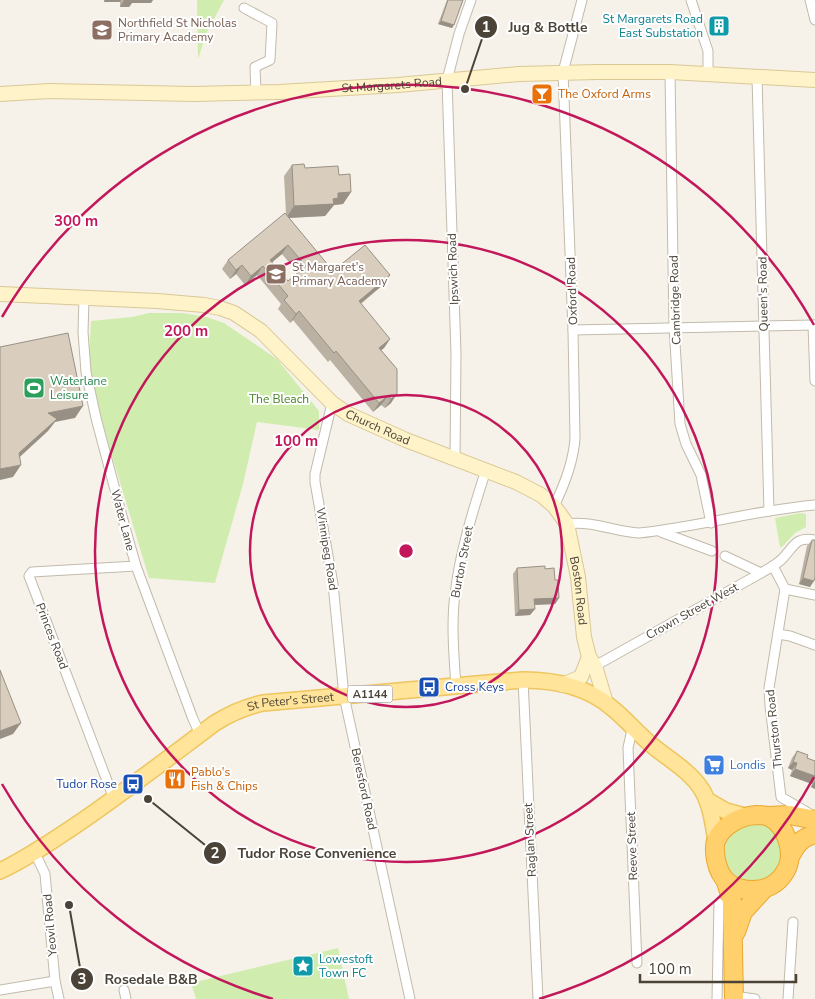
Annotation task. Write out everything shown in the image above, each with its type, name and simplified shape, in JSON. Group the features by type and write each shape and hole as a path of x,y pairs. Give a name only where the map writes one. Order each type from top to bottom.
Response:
{"highway":[{"path":"763,890 747,890 732,886 726,882 718,868 715,854 716,841 729,826 745,816 790,815 815,818"},
{"path":"767,816 785,834 791,854"},
{"path":"733,942 742,912 763,890 773,885 785,873 797,843 815,834"},
{"path":"726,882 732,900 733,942 729,998"}],"main road":[{"name":"St Margarets Road","path":"0,94 49,90 193,94 256,93 325,90 564,72 670,72 815,80"},
{"name":"Church Road","path":"0,294 196,304 220,308 234,314 261,331 332,403 348,414 406,440 516,482 541,496 554,506 567,524"},
{"name":"Boston Road","path":"567,524 578,577 584,637 590,662 606,703"},
{"path":"562,685 580,676 590,662"},
{"name":"St Peter's Street","path":"0,871 35,853 114,799 232,712 263,703 523,680 537,680 575,687 606,703 690,776 701,788 707,800 716,841"},
{"name":"St Peter's Street","path":"707,800 726,811 745,816"}],"street":[{"name":"Ipswich Road","path":"455,459 456,354 447,80 459,34 471,0"},
{"name":"Oxford Road","path":"554,506 565,484 573,457 575,439 564,72 582,0"},
{"path":"691,0 708,51 708,74"},
{"path":"810,0 815,20"},
{"path":"244,8 272,22 270,60 255,68 256,93"},
{"name":"Cambridge Road","path":"670,72 674,327 680,424 686,444 701,475 712,523"},
{"name":"Queen's Road","path":"757,77 769,512"},
{"name":"Water Lane","path":"84,298 83,332 86,372 96,418 136,566 200,734"},
{"path":"573,330 814,325 815,381"},
{"name":"Winnipeg Road","path":"332,403 315,474 315,482 334,584 344,696"},
{"name":"Burton Street","path":"456,687 453,640 455,594 468,528 486,470"},
{"path":"567,524 586,523 627,532 659,531 815,505"},
{"path":"659,531 712,551"},
{"name":"Crown Street West","path":"590,662 761,573 773,566 801,539 815,540"},
{"path":"725,556 761,573"},
{"name":"Princes Road","path":"114,799 29,576 32,572 136,566"},
{"path":"773,566 785,589 815,595"},
{"name":"Thurston Road","path":"785,589 769,688 781,797 815,818"},
{"path":"778,634 790,636 815,645"},
{"name":"Raglan Street","path":"523,680 538,999"},
{"name":"Beresford Road","path":"344,696 410,999"},
{"name":"Reeve Street","path":"635,729 631,734 628,748 637,963"},
{"name":"Yeovil Road","path":"35,853 45,874 55,980 59,999"},
{"path":"719,903 729,998 755,999"},
{"path":"788,999 793,922"},
{"path":"0,990 55,980"}],"green space":[{"path":"197,0 224,0 207,32 198,59"},
{"name":"The Bleach","path":"149,313 183,313 207,317 224,323 277,359 319,411 319,430 257,422 243,484 215,583 149,578 92,383 89,357 91,321 132,317"},
{"path":"800,513 806,514 806,527 795,533 780,547 775,518"},
{"path":"761,822 773,828 784,852 784,859 772,876 760,881 746,881 740,879 729,870 724,858 724,844 735,827"},
{"name":"Lowestoft Town FC","path":"338,948 349,999 196,999 191,983"}],"building":[{"path":"448,0 463,0 454,25 441,21"},
{"path":"304,164 305,168 338,166 339,175 350,174 351,192 338,193 338,198 333,199 334,204 294,206 292,165"},
{"path":"285,213 333,271 365,245 390,275 359,301 390,339 379,348 397,369 397,394 391,399 388,396 379,403 336,351 334,353 299,311 296,314 284,300 288,296 263,266 251,276 242,265 236,270 228,260","holes":["288,245 306,266 288,281 270,260"]},
{"name":"Waterlane Leisure","path":"68,333 83,406 48,413 57,419 19,453 21,465 0,469 0,347"},
{"path":"812,540 815,540 814,581 803,578"},
{"path":"545,566 545,569 554,568 555,580 558,580 559,598 534,599 535,609 519,610 517,568"},
{"path":"0,670 21,723 0,731"},
{"path":"797,751 808,755 807,758 815,761 815,776 795,769 797,763 793,762"}],"place":[{"name":"St Margarets Road East Substation","path":"719,26"},
{"name":"Northfield St Nicholas Primary Academy","path":"102,30"},
{"name":"Jug & Bottle","path":"465,89"},
{"name":"The Oxford Arms","path":"542,94"},
{"name":"St Margaret's Primary Academy","path":"276,274"},
{"name":"Waterlane Leisure","path":"34,388"},
{"name":"Cross Keys","path":"429,687"},
{"name":"Londis","path":"714,765"},
{"name":"Pablo's Fish & Chips","path":"175,779"},
{"name":"Tudor Rose","path":"133,784"},
{"name":"Tudor Rose Convenience","path":"148,799"},
{"name":"Rosedale B&B","path":"69,905"},
{"name":"Lowestoft Town FC","path":"303,966"}]}
